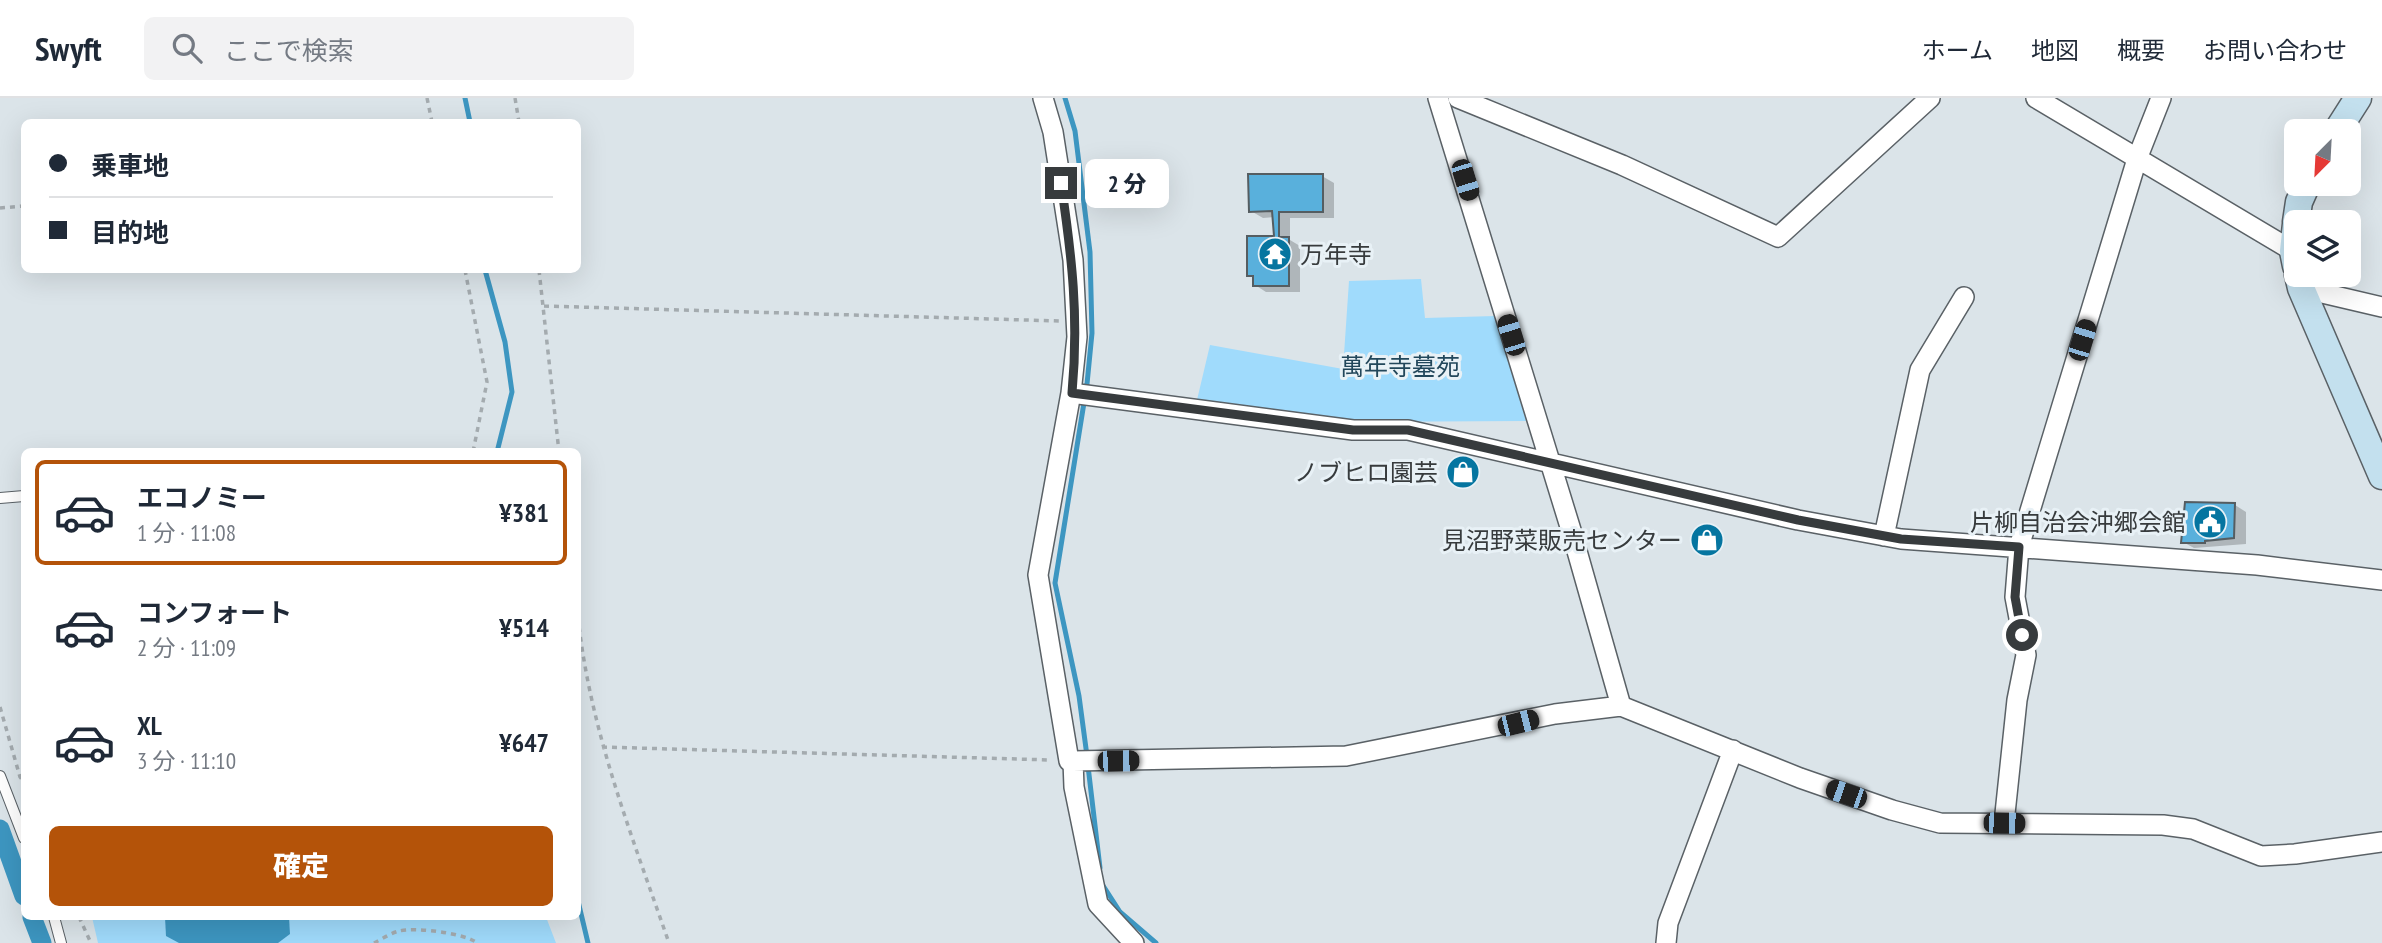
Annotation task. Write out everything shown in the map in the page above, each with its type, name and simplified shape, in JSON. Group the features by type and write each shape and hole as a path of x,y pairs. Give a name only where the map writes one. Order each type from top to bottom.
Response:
{"street":[{"path":"1043,98 1052,132 1073,260 1076,321 1072,393 1038,575 1069,761"},
{"path":"1438,98 1621,706"},
{"path":"1458,98 1622,165 1778,237 1930,98"},
{"path":"2036,98 2137,159 2284,261"},
{"path":"2004,823 2017,700 2026,654 2015,597 2019,547 2137,159 2161,98"},
{"path":"2345,119 2358,98"},
{"path":"2304,287 2382,476"},
{"path":"2336,287 2382,307"},
{"path":"1884,536 1920,370 1964,297"},
{"path":"1072,393 1353,430 1408,430 1798,520 1884,536 1953,545 2019,547 2257,565 2382,580"},
{"path":"1134,943 1098,904 1074,787 1073,761 1346,756 1555,714 1621,706 1892,810 1940,823 2163,825 2193,829 2261,856 2295,855 2382,842"},
{"path":"1666,943 1668,922 1733,750"}],"lane":[{"path":"0,498 21,496"},
{"path":"0,776 21,830"},
{"path":"55,920 61,943"}],"path":[{"path":"427,98 431,119"},
{"path":"515,98 518,119"},
{"path":"0,208 21,206"},
{"path":"466,273 487,382 474,448"},
{"path":"539,273 559,448"},
{"path":"544,306 1076,321"},
{"path":"581,648 602,747 669,943"},
{"path":"0,707 21,778"},
{"path":"602,747 1069,761"},
{"path":"80,920 91,943"},
{"path":"374,943 400,931 432,931 471,938 477,943"}],"green space":[{"name":"萬年寺墓苑","path":"1421,279 1425,318 1495,316 1526,421 1341,422 1197,400 1210,345 1343,369 1349,281"},
{"path":"93,920 547,920 556,943 98,943"}],"shaded area":[{"path":"165,920 289,920 290,934 278,943 179,943 166,936"}],"building":[{"path":"1248,174 1323,174 1323,212 1279,212 1279,237 1289,237 1289,286 1253,286 1253,276 1247,276 1247,236 1274,236 1272,211 1249,212"},
{"path":"2185,502 2235,503 2234,538 2205,543 2181,543"}],"waterway":[{"path":"465,98 469,119"},
{"path":"1065,98 1075,131 1090,252 1092,333 1087,384 1055,583 1079,696 1087,756"},
{"path":"486,273 505,342 512,392 498,448"},
{"path":"1088,766 1100,868"},
{"path":"0,829 21,888"},
{"path":"1102,884 1120,912 1156,943"},
{"path":"581,914 588,943"},
{"path":"33,920 42,943"}],"place":[{"name":"万年寺","path":"1275,254"},
{"name":"ノブヒロ園芸","path":"1463,472"},
{"name":"片柳自治会沖郷会館","path":"2210,522"},
{"name":"見沼野菜販売センター","path":"1707,540"}],"route":[{"path":"1061,183 1073,260 1077,337 1072,393 1353,430 1408,430 1798,520 1901,539 1953,545 2019,547 2015,597 2022,635"}]}
